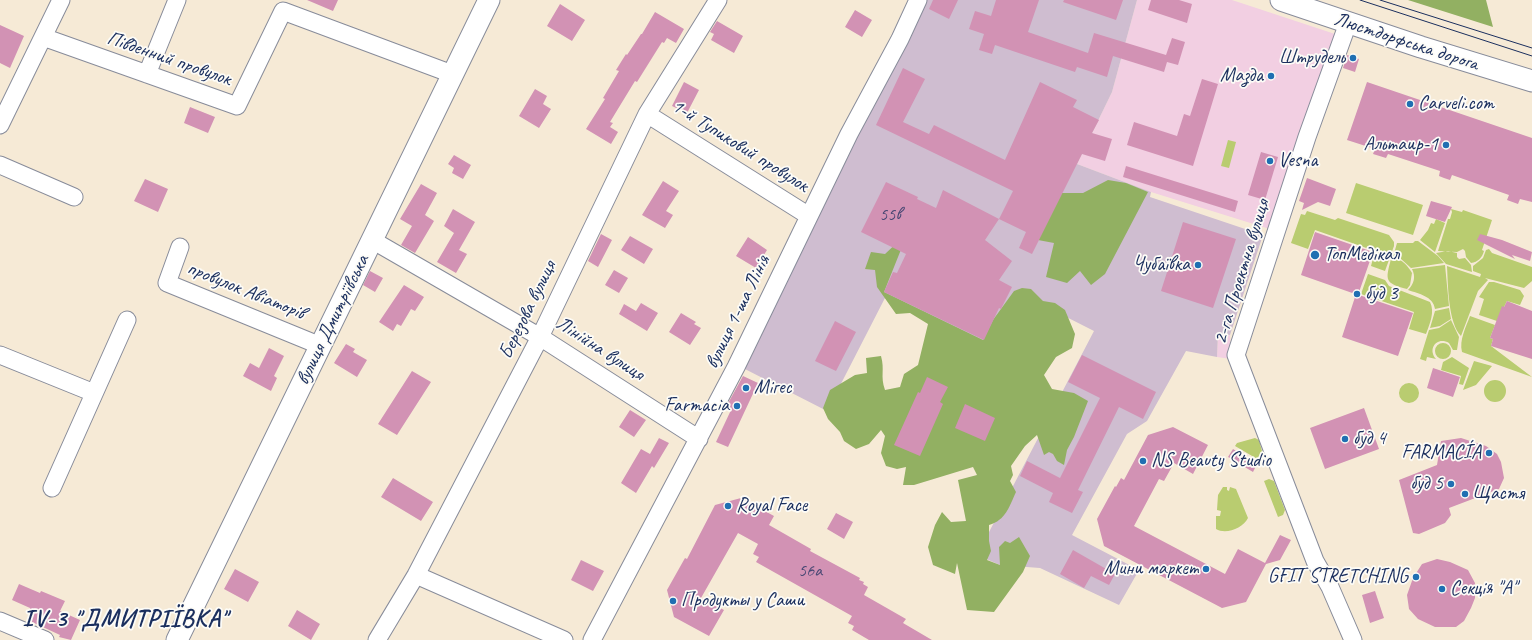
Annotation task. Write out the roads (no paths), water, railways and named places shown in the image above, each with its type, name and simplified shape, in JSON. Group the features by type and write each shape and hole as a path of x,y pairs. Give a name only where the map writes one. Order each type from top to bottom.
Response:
{"main road":[{"name":"вулиця Дмитріївська","path":"177,640 489,0"},
{"name":"Люстдорфська дорога","path":"1282,0 1348,23 1532,81"}],"street":[{"path":"0,125 61,0"},
{"path":"147,74 177,0"},
{"name":"Березова вулиця","path":"377,640 416,575 540,337 647,114 718,0"},
{"name":"вулиця 1-ша Лінія","path":"592,640 736,367 850,134 900,39 918,0"},
{"name":"Південний провулок","path":"43,37 236,106 284,6 452,74"},
{"name":"2-га Проектна вулиця","path":"1348,23 1307,137 1236,355 1315,561 1330,587 1353,640"},
{"name":"1-й Тупиковий провулок","path":"647,114 810,216"},
{"path":"0,165 74,197"},
{"name":"Лінійна вулиця","path":"372,240 540,337 699,439"},
{"name":"провулок Авіаторів","path":"180,247 167,283 321,346"},
{"path":"52,488 127,320"},
{"path":"0,355 94,393"},
{"path":"416,575 564,640"},
{"path":"0,621 45,640"}],"tram line":[{"path":"1360,0 1532,56"},
{"path":"1380,0 1532,48"}],"place":[{"name":"Штрудель","path":"1353,58"},
{"name":"Мазда","path":"1271,76"},
{"name":"Carveli.com","path":"1410,104"},
{"name":"Альтаир-1","path":"1446,145"},
{"name":"Vesna","path":"1270,161"},
{"name":"ТопМедікал","path":"1315,255"},
{"name":"Чубаївка","path":"1198,265"},
{"name":"буд 3","path":"1357,294"},
{"name":"Мігес","path":"746,388"},
{"name":"Farmacia","path":"737,406"},
{"name":"буд 4","path":"1345,439"},
{"name":"FARMACÍA","path":"1489,453"},
{"name":"NS Beauty Studio","path":"1143,461"},
{"name":"буд 5","path":"1451,484"},
{"name":"Щастя","path":"1465,494"},
{"name":"Royal Face","path":"728,506"},
{"name":"Мини маркет","path":"1206,569"},
{"name":"GFIT STRETCHING","path":"1416,577"},
{"name":"Секція \"А\"","path":"1442,589"},
{"name":"Продукты у Саши","path":"673,601"}],"district":[{"name":"IV-3 \"ДМИТРІЇВКА\"","path":"125,620"}]}
